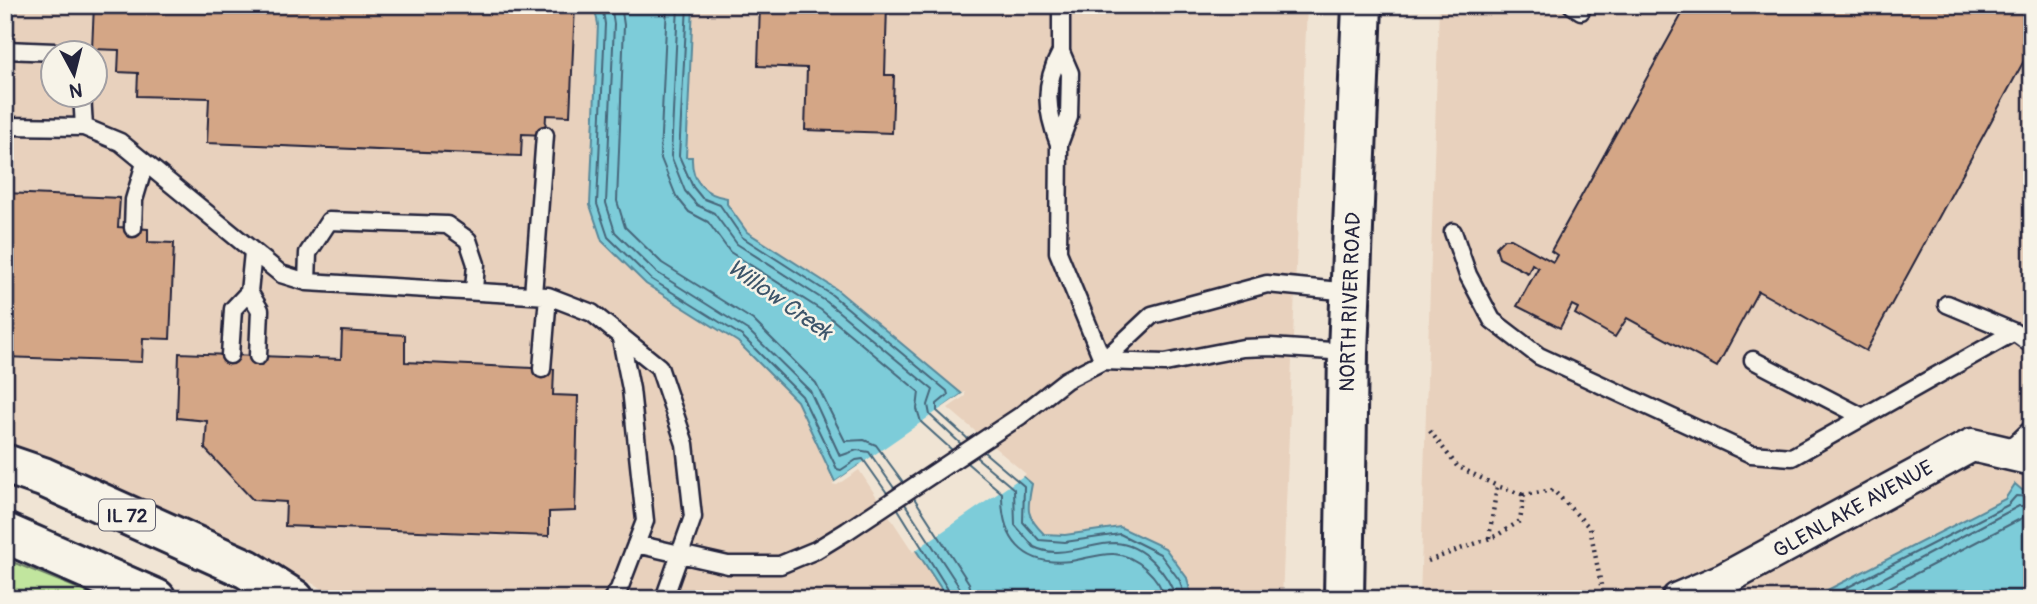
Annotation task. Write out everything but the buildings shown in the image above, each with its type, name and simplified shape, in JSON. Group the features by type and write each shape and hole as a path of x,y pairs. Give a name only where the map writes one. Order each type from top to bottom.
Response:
{"main road":[{"name":"NORTH RIVER ROAD","path":"1344,599 1348,352 1362,5"},
{"name":"IL 72","path":"5,464 43,477 247,569 294,599"},
{"path":"5,533 156,599"}],"street":[{"name":"GLENLAKE AVENUE","path":"1678,599 1723,580 1972,445 2019,456"}],"lane":[{"path":"1061,5 1061,52 1070,73 1069,117 1059,144 1058,251 1103,361"},
{"path":"5,50 38,51"},
{"path":"83,108 84,127"},
{"path":"5,126 84,127 120,142 187,193 281,274 307,282 541,295 592,313 659,367 685,444 693,517 664,599"},
{"path":"542,369 545,135"},
{"path":"133,228 134,200 145,163"},
{"path":"307,282 308,253 328,222 447,225 468,240 476,264 474,290"},
{"path":"1453,232 1468,275 1492,320 1539,356 1751,454 1792,457 2014,332"},
{"path":"230,355 233,309 249,292 253,252"},
{"path":"636,544 728,565 779,565 816,550 1020,416 1066,380 1103,361 1152,315 1267,284 1350,292"},
{"path":"249,292 261,310 258,356"},
{"path":"1947,304 2014,332 2032,345"},
{"path":"612,599 619,589 645,520 631,389 621,339"},
{"path":"1103,361 1165,363 1243,348 1270,347 1348,352"},
{"path":"1753,360 1863,417"},
{"path":"2019,456 2032,428"}],"path":[{"path":"1430,431 1457,466 1497,486 1524,495 1553,489 1590,528 1601,585"},
{"path":"1489,538 1497,486"},
{"path":"1428,561 1489,538 1520,521 1524,495"}],"shaded area":[{"path":"5,5 1307,5 1282,599 343,599 189,521 5,442"},
{"path":"1439,5 2032,5 2032,519 1870,599 1420,599"}],"green space":[{"path":"5,559 104,599 5,599"}],"water":[{"name":"Willow Creek","path":"594,5 693,5 686,157 692,157 694,173 701,185 712,194 727,198 727,204 747,232 836,289 962,394 943,408 1032,484 1029,511 1033,522 1044,534 1065,535 1120,527 1165,548 1187,578 1192,599 948,599 860,465 835,482 797,401 738,342 646,284 602,241 590,205 598,24"},
{"path":"2015,484 2022,490 2032,490 2032,599 1810,599 2005,499"}],"pier":[{"path":"965,392 965,396 948,408 1026,474 913,552 859,470 837,485 832,484"}]}
